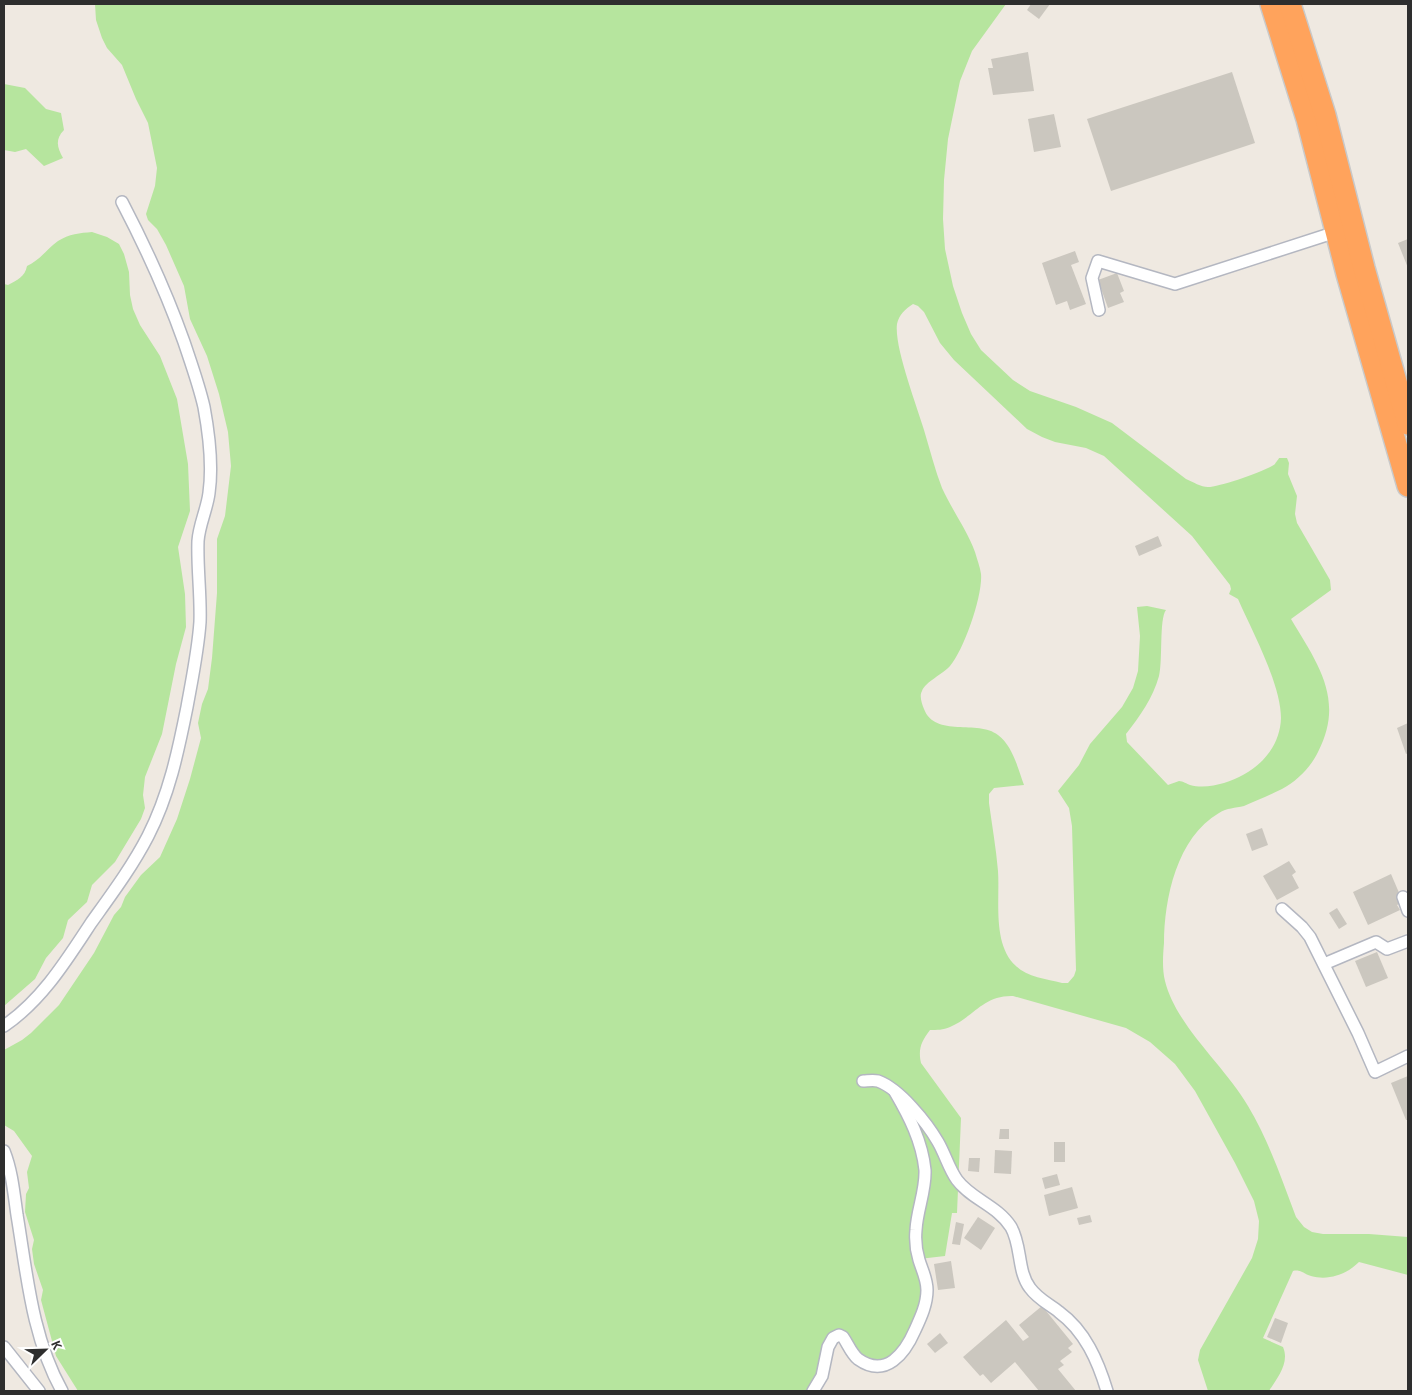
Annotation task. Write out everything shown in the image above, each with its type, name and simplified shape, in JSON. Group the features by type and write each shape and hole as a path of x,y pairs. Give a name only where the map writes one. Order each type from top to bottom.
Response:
{"highway":[{"path":"1271,4 1307,119 1387,418 1408,486"},
{"path":"1290,4 1325,115 1364,268 1408,424"}],"street":[{"path":"4,1026 36,999 54,977 135,858 149,834 170,784 197,652 200,600 199,537 207,509 210,489 210,450 204,406 175,317 151,258 122,202"},
{"path":"1099,310 1092,278 1098,261 1175,284 1336,232"},
{"path":"1403,897 1408,911"},
{"path":"1282,909 1302,926 1324,964 1358,1032 1375,1072 1408,1056"},
{"path":"1324,964 1376,942 1387,949 1408,941"},
{"path":"863,1081 876,1080 895,1092 910,1106 938,1142 957,1179 993,1208 1011,1228 1028,1285 1040,1299 1069,1320 1084,1338 1096,1359 1108,1391"},
{"path":"813,1391 822,1376 828,1347 833,1338 838,1335 843,1337 856,1357 870,1364 878,1366 893,1362 904,1351 911,1339 925,1305 927,1295 926,1282 916,1249 916,1237 925,1170 914,1128 895,1092"},
{"path":"4,1151 13,1188 35,1322 47,1362 62,1391"},
{"path":"4,1347 39,1391"}],"green space":[{"path":"95,4 1006,4 972,51 960,81 948,139 944,180 943,219 945,249 953,286 971,334 981,350 1013,380 1030,391 1076,407 1112,423 1186,479 1200,485 1208,487 1232,482 1270,467 1279,458 1287,458 1289,463 1288,474 1297,496 1295,514 1297,523 1330,580 1331,590 1291,619 1319,667 1325,683 1329,716 1326,733 1315,758 1298,778 1288,786 1244,806 1222,811 1205,824 1193,837 1183,853 1170,889 1163,957 1165,981 1179,1014 1238,1091 1256,1119 1275,1161 1296,1217 1304,1227 1312,1232 1323,1234 1369,1234 1408,1237 1408,1275 1359,1262 1343,1273 1324,1278 1311,1276 1300,1271 1293,1271 1263,1338 1283,1347 1285,1353 1282,1370 1269,1391 1208,1391 1198,1360 1200,1350 1252,1258 1258,1239 1259,1221 1254,1201 1195,1091 1175,1064 1150,1042 1126,1028 1013,996 994,999 950,1027 930,1030 921,1046 921,1063 961,1118 957,1213 952,1213 945,1256 919,1259 927,1288 904,1351 874,1365 839,1335 813,1391 78,1391 56,1356 41,1300 43,1290 34,1264 32,1249 34,1240 25,1212 26,1194 29,1188 27,1172 32,1156 14,1131 4,1125 4,1050 31,1033 59,1005 94,953 125,897 141,875 160,857 177,819 201,738 198,723 202,704 208,689 212,658 217,593 217,539 225,516 231,466 228,432 219,394 207,356 190,319 184,286 166,245 157,229 148,220 146,214 155,186 157,168 148,123 122,65 107,48 96,20","holes":["913,304 924,312 940,343 954,360 1027,429 1055,442 1086,448 1104,456 1192,536 1230,585 1229,594 1238,599 1265,658 1280,704 1281,718 1276,741 1270,751 1255,767 1235,779 1216,785 1199,786 1179,781 1168,785 1127,742 1126,734 1150,699 1159,676 1163,622 1166,610 1147,606 1137,607 1140,636 1138,671 1133,688 1122,707 1090,744 1079,765 1058,791 1069,808 1072,826 1076,970 1068,983 1026,973 1008,957 1003,946 998,908 998,871 989,794 994,788 1024,785 1008,745 990,730 947,726 937,723 930,718 921,700 921,693 924,688 950,666 961,648 976,608 981,574 972,544 939,481 899,347 897,334 899,318"]},
{"path":"4,84 25,88 46,109 61,113 64,130 59,137 58,143 63,158 44,166 26,149 15,152 4,150"},
{"path":"92,232 107,237 119,244 129,272 133,309 140,325 160,356 177,399 188,464 190,511 178,547 185,594 186,627 176,664 162,734 145,777 143,795 145,808 141,819 115,862 92,885 87,902 68,920 63,938 46,958 35,979 4,1006 4,284 8,285 20,278 27,266 36,261 58,241 70,235"}],"building":[{"path":"1031,4 1050,4 1039,19 1027,10"},
{"path":"1028,52 1034,91 993,95 988,68 993,68 991,59"},
{"path":"1232,72 1255,143 1111,191 1087,119"},
{"path":"1054,114 1061,147 1034,152 1028,119"},
{"path":"1408,239 1408,268 1398,243"},
{"path":"1075,251 1079,262 1071,265 1086,304 1070,310 1067,301 1056,305 1042,263"},
{"path":"1117,273 1124,291 1120,293 1124,302 1108,308 1098,280"},
{"path":"1158,536 1162,546 1139,556 1135,546"},
{"path":"1408,723 1408,753 1406,754 1397,728"},
{"path":"1262,828 1268,845 1252,851 1246,834"},
{"path":"1289,861 1296,872 1292,875 1299,888 1277,900 1263,876"},
{"path":"1391,874 1403,902 1397,905 1400,910 1368,925 1353,892"},
{"path":"1337,908 1347,924 1339,929 1329,913"},
{"path":"1377,952 1388,978 1366,987 1355,961"},
{"path":"1408,1076 1408,1120 1406,1120 1391,1083"},
{"path":"1000,1129 1009,1129 1009,1139 999,1139"},
{"path":"1054,1142 1065,1142 1065,1162 1054,1162"},
{"path":"995,1150 1012,1151 1011,1174 994,1173"},
{"path":"969,1158 980,1158 979,1172 968,1171"},
{"path":"1057,1174 1060,1185 1045,1189 1042,1178"},
{"path":"1072,1187 1078,1208 1049,1216 1044,1195"},
{"path":"1090,1215 1092,1222 1079,1225 1077,1218"},
{"path":"978,1217 995,1228 981,1250 964,1238"},
{"path":"956,1222 964,1224 960,1245 952,1244"},
{"path":"951,1261 955,1288 938,1290 934,1264"},
{"path":"1042,1306 1073,1344 1068,1348 1072,1352 1060,1361 1064,1365 1058,1369 1076,1391 1039,1391 1015,1362 991,1383 983,1374 980,1376 963,1357 1006,1320 1023,1341 1029,1337 1019,1325"},
{"path":"1275,1318 1288,1323 1281,1343 1267,1337"},
{"path":"940,1333 948,1343 935,1353 927,1344"}]}
